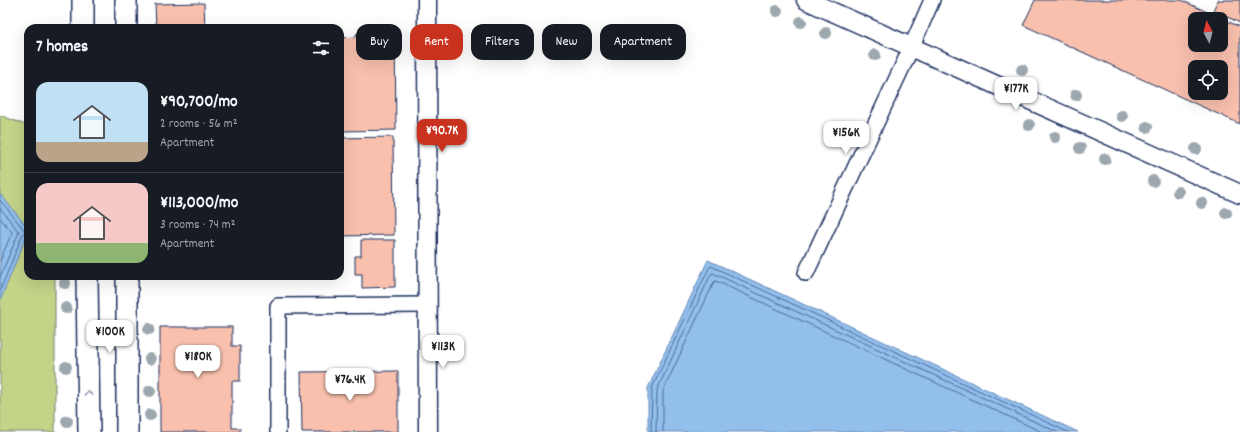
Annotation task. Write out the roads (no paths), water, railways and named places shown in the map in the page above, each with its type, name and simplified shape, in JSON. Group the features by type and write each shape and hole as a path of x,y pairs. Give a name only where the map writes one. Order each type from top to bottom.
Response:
{"main road":[{"path":"83,0 83,24"},
{"path":"126,0 126,24"},
{"path":"87,280 89,432"},
{"path":"127,280 127,432"}],"street":[{"path":"427,0 428,432"},
{"path":"806,0 1240,194"},
{"path":"806,273 932,0"},
{"path":"278,432 278,306 427,306"}],"water":[{"path":"0,194 24,223 24,242 0,301"},
{"path":"708,260 1078,432 648,432 648,388"}]}
